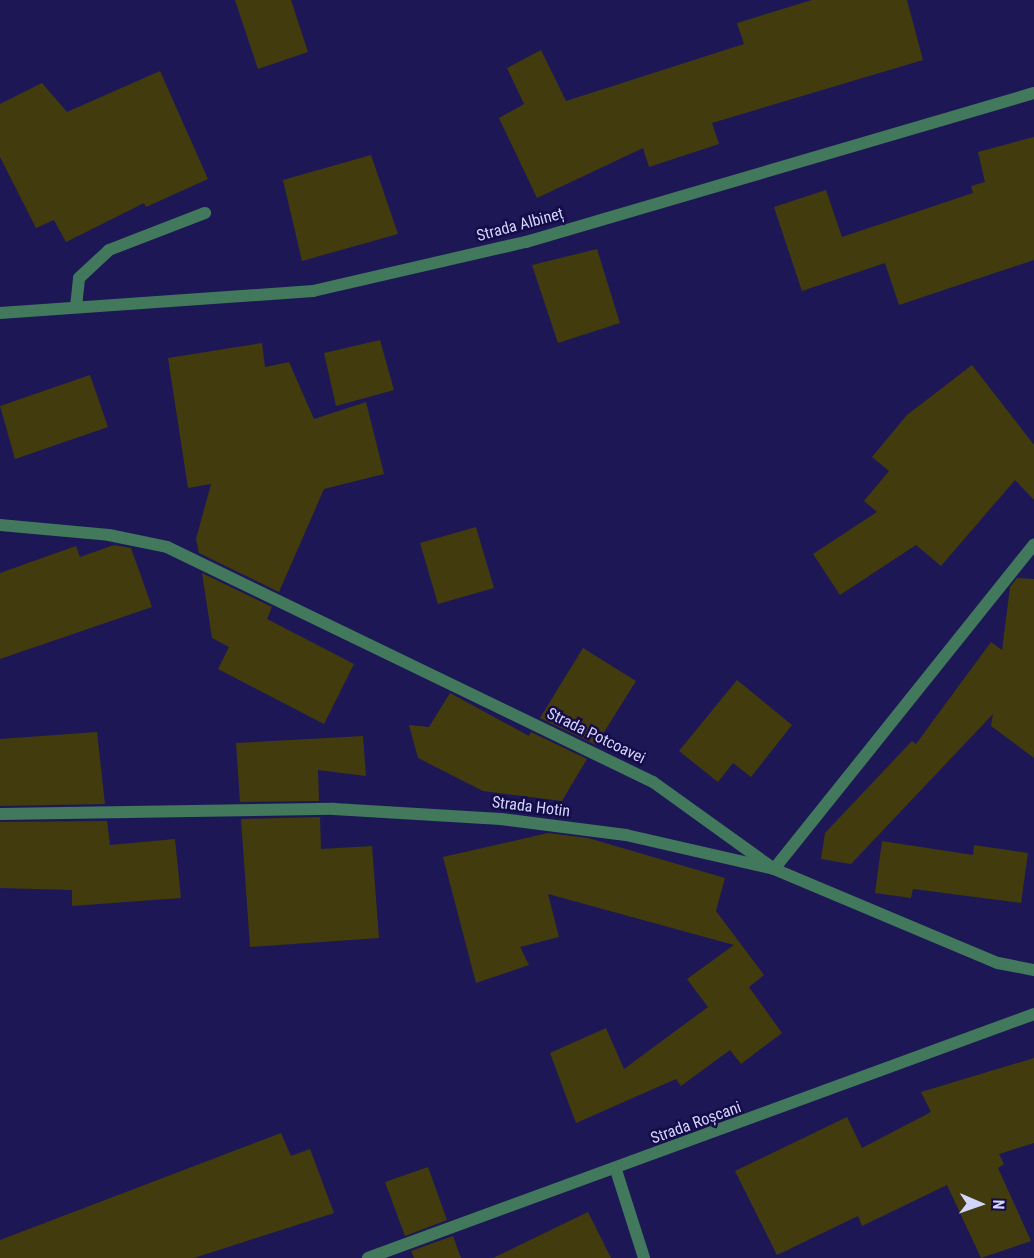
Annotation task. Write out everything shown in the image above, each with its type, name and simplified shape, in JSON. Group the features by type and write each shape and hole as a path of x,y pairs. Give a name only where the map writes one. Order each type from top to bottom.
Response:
{"street":[{"name":"Strada Albineț","path":"0,313 313,291 526,242 1034,93"},
{"path":"76,307 80,278 109,250 205,213"},
{"name":"Strada Potcoavei","path":"0,525 109,535 167,547 652,782 774,869"},
{"path":"774,869 1034,544"},
{"name":"Strada Hotin","path":"0,814 334,809 501,819 626,835 774,869 998,963 1034,970"},
{"name":"Strada Roșcani","path":"368,1258 616,1170 1034,1014"},
{"path":"616,1170 644,1258"}],"building":[{"path":"235,0 291,0 308,52 258,69"},
{"path":"812,0 907,0 923,60 712,123 719,144 649,167 643,148 537,198 499,118 524,104 507,68 541,50 566,101 744,44 737,23"},
{"path":"160,71 208,179 146,207 144,203 66,242 54,220 36,228 0,157 0,104 42,83 67,112"},
{"path":"1034,137 1034,260 899,305 885,263 802,291 774,207 826,190 842,237 973,193 971,186 985,182 978,152"},
{"path":"371,155 398,234 302,261 283,180"},
{"path":"597,249 620,323 558,343 532,265"},
{"path":"380,340 394,390 336,406 324,353"},
{"path":"262,343 265,367 289,362 314,419 366,402 384,474 324,489 279,592 199,553 196,539 211,484 188,488 168,358"},
{"path":"972,365 1034,445 1034,500 1015,480 941,566 916,545 840,595 813,554 877,512 864,501 889,471 872,457 907,415"},
{"path":"90,375 108,427 15,459 0,406"},
{"path":"476,527 494,588 438,604 420,543"},
{"path":"114,545 131,548 152,607 0,659 0,573 76,546 80,557"},
{"path":"202,573 272,607 267,619 354,664 324,724 218,669 229,647 212,638"},
{"path":"1017,578 1034,579 1034,758 991,726 993,714 851,864 821,859 825,833 912,741 916,744 991,642 1002,650 1010,587"},
{"path":"583,648 636,681 596,745 540,718"},
{"path":"737,680 792,725 751,777 733,763 718,782 679,751"},
{"path":"450,693 529,736 531,732 587,759 562,801 483,791 418,758 409,725 429,727"},
{"path":"97,732 105,804 0,806 0,739"},
{"path":"363,736 366,776 318,770 319,801 240,802 236,743"},
{"path":"320,817 321,849 372,846 379,938 250,947 241,819"},
{"path":"107,821 110,845 175,839 181,898 72,906 72,890 0,888 0,822"},
{"path":"548,833 588,838 725,878 716,911 764,975 749,987 782,1033 741,1064 730,1050 681,1086 676,1079 576,1123 550,1053 606,1028 624,1069 708,1007 687,979 734,945 548,894 559,937 520,947 529,965 476,983 443,857"},
{"path":"882,841 973,855 974,845 1028,853 1021,903 913,889 911,898 875,893"},
{"path":"1034,1058 1034,1143 999,1154 1004,1164 998,1168 1031,1241 981,1258 947,1185 862,1226 858,1216 777,1255 735,1171 847,1117 862,1148 931,1112 921,1092"},
{"path":"281,1133 291,1156 310,1149 334,1213 194,1258 0,1258 0,1240"},
{"path":"428,1167 447,1220 405,1236 385,1182"},
{"path":"588,1212 611,1258 493,1258"},
{"path":"453,1236 461,1258 414,1258 411,1251"}]}
